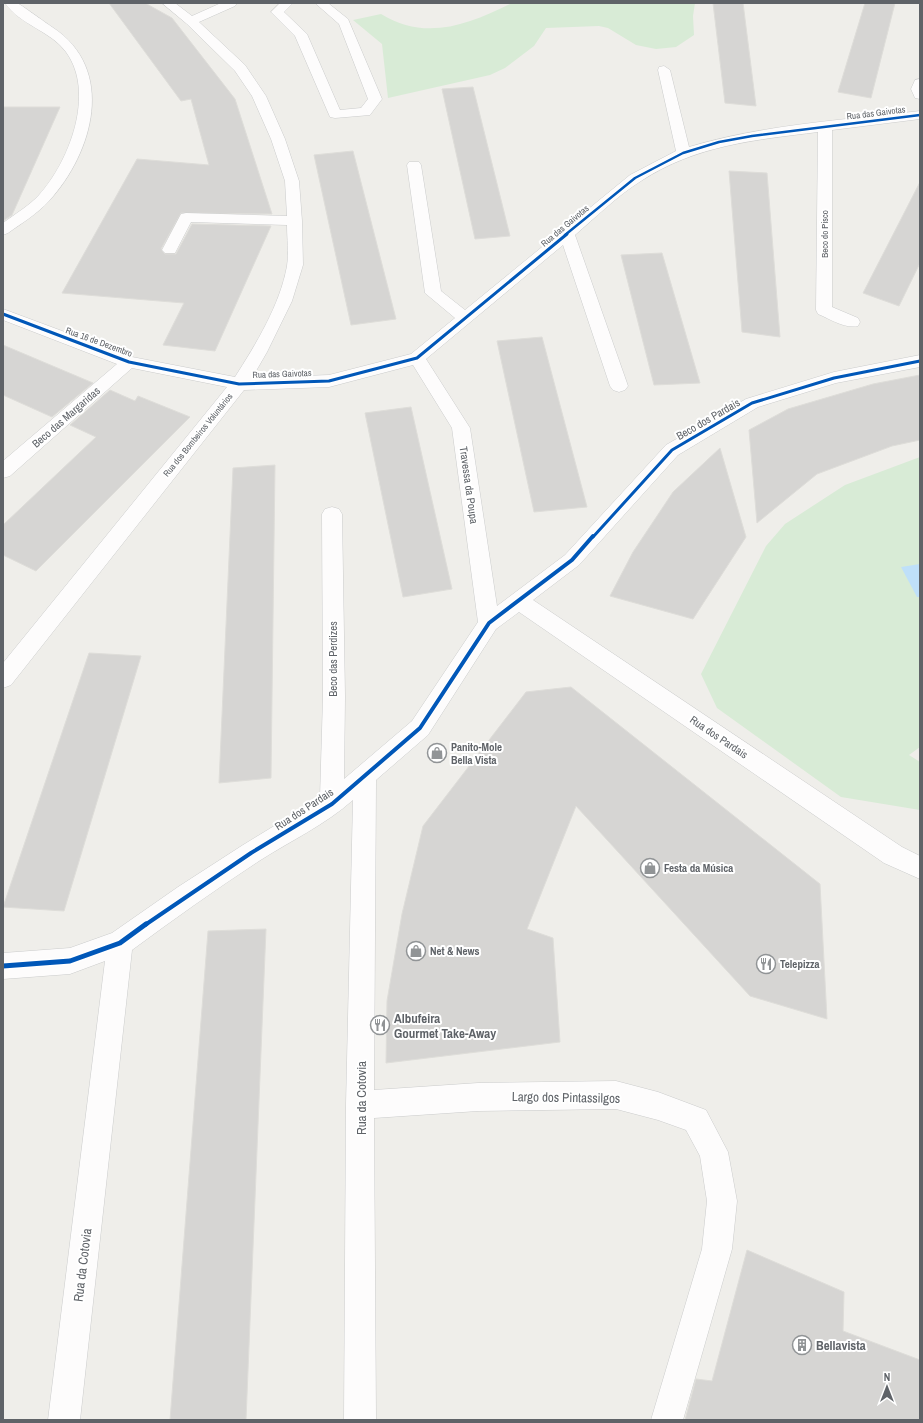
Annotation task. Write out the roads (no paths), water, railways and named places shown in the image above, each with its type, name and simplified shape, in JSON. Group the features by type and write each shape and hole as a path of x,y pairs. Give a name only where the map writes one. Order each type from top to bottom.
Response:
{"street":[{"path":"3,230 44,198 64,170 77,143 84,115 86,89 82,69 73,53 61,38 26,16 11,3"},
{"name":"Rua dos Bombeiros Voluntários","path":"3,679 239,384 259,352 284,301 295,265 295,221 292,181 278,139 259,96 240,68 191,21 168,3"},
{"path":"191,21 231,3"},
{"path":"287,3 277,12 301,34 335,114 365,112 375,99 344,22 321,3"},
{"path":"664,70 683,153"},
{"path":"920,83 918,89 920,95"},
{"name":"Rua das Gaivotas","path":"239,384 329,381 417,358 635,178 683,153 719,142 752,136 920,115"},
{"name":"Beco do Pisco","path":"825,127 824,310 852,322"},
{"path":"414,165 433,294 465,318"},
{"path":"170,250 186,217 295,221"},
{"path":"567,235 619,386"},
{"name":"Rua 16 de Dezembro","path":"3,314 129,362 239,384"},
{"name":"Travessa da Poupa","path":"417,358 461,428 489,623"},
{"name":"Beco dos Pardais","path":"572,560 672,450 752,403 834,378 920,361"},
{"name":"Beco das Margaridas","path":"3,472 129,362"},
{"name":"Beco das Perdizes","path":"332,514 334,696 332,804"},
{"name":"Rua dos Pardais","path":"3,966 70,961 120,943 187,895 251,853 332,804 420,728 489,623 520,602 572,560"},
{"name":"Rua dos Pardais","path":"520,602 893,856 920,868"},
{"name":"Rua da Cotovia","path":"360,1420 360,1105 365,776"},
{"name":"Rua da Cotovia","path":"64,1420 120,943"},
{"name":"Largo dos Pintassilgos","path":"360,1105 478,1097 616,1095 658,1106 696,1120 714,1152 722,1201 717,1249 667,1420"}],"water":[{"path":"920,564 920,597 917,597 901,567"}],"place":[{"name":"Panito-Mole Bella Vista","path":"437,753"},
{"name":"Festa da Música","path":"650,868"},
{"name":"Net & News","path":"416,951"},
{"name":"Telepizza","path":"766,964"},
{"name":"Albufeira Gourmet Take-Away","path":"380,1025"},
{"name":"Bellavista","path":"802,1345"}]}
